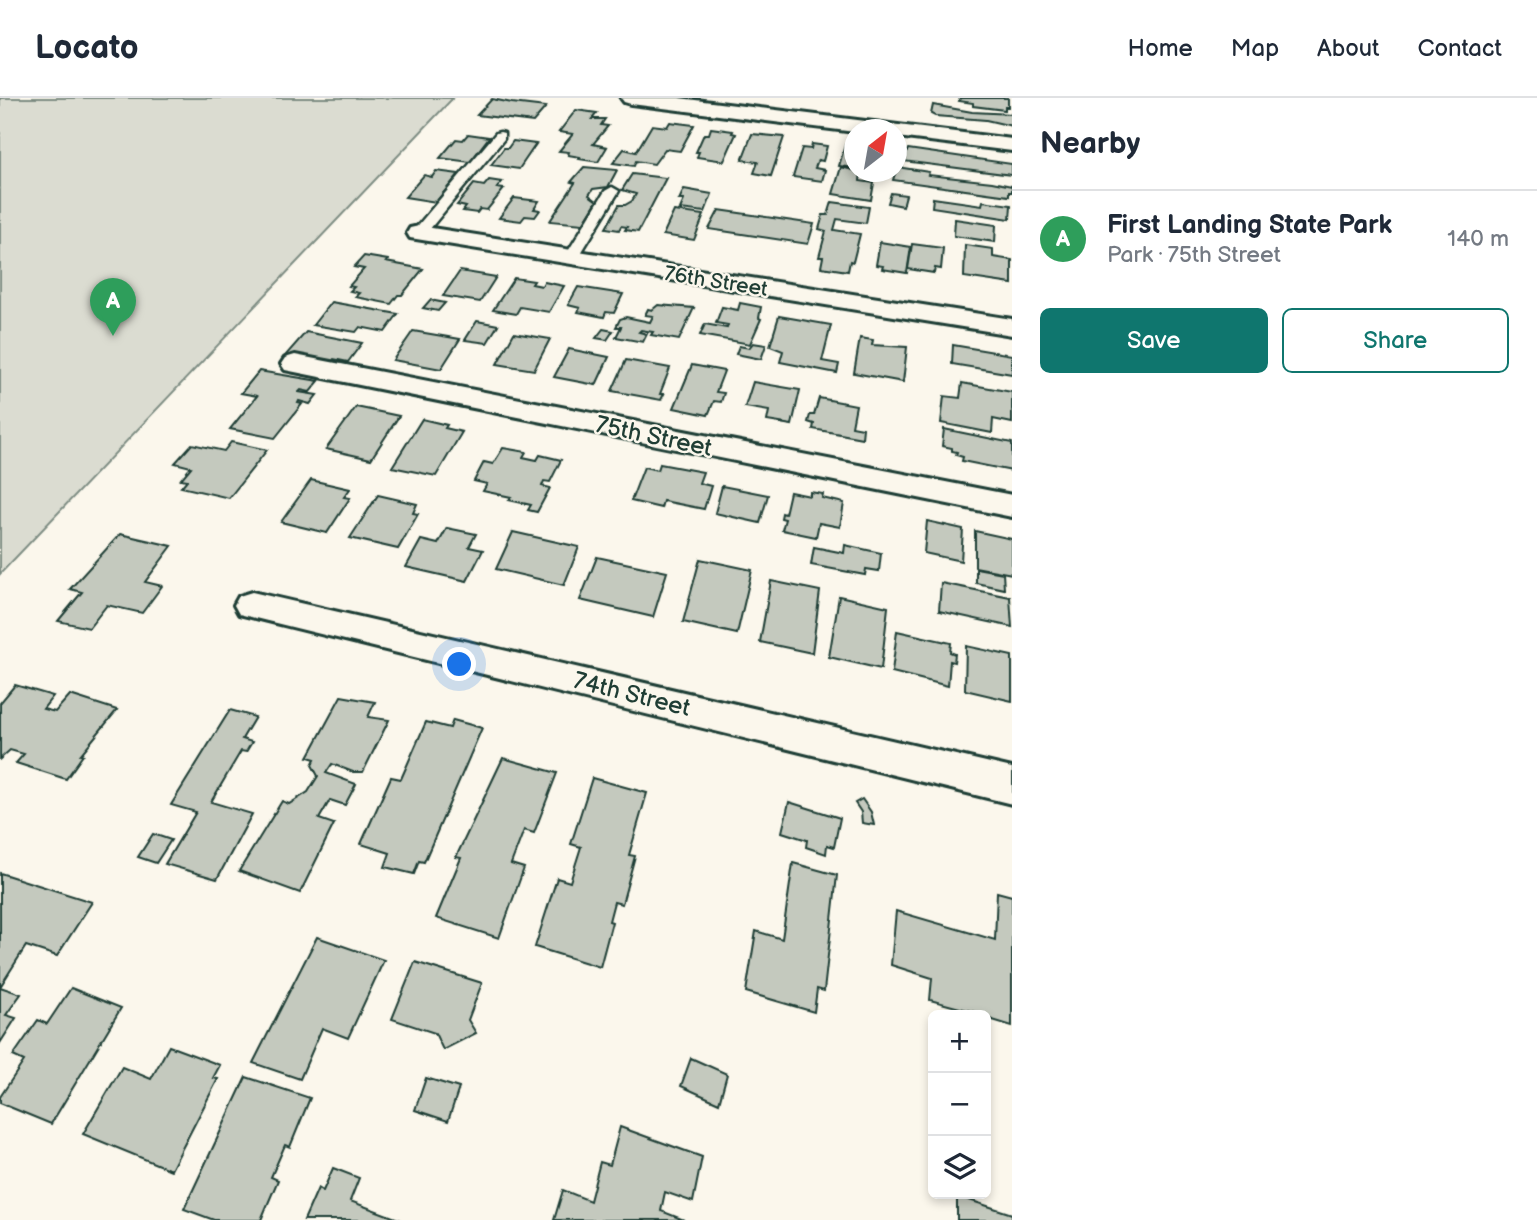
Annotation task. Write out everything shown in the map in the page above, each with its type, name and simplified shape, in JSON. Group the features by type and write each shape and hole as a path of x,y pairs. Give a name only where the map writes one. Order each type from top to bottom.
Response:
{"street":[{"path":"631,98 844,125"},
{"path":"907,132 1012,145"},
{"name":"76th Street","path":"419,233 1012,327"},
{"name":"75th Street","path":"295,364 1012,506"},
{"name":"74th Street","path":"252,605 1012,786"}],"lane":[{"path":"419,233 500,136"},
{"path":"571,258 612,191"}],"shaded area":[{"path":"0,98 453,98 0,574"}],"building":[{"path":"960,98 1008,98 1008,107 1005,107 1005,110 973,106 973,103 959,101"},
{"path":"492,99 546,107 533,122 477,115"},
{"path":"933,105 972,112 1012,114 1012,126 986,120 935,116 931,114"},
{"path":"576,110 597,113 592,119 605,119 601,125 608,126 593,144 607,147 598,162 579,159 580,157 568,155 569,152 559,151 573,134 559,132"},
{"path":"670,122 694,125 680,151 665,149 654,164 636,161 634,166 613,163 624,149 636,152 652,125 667,127"},
{"path":"711,128 733,131 732,133 736,134 724,161 697,157 699,152 696,152 704,134 709,134"},
{"path":"468,134 489,137 470,162 440,158 456,139 463,140"},
{"path":"752,134 784,137 771,176 754,173 758,162 742,160"},
{"path":"513,141 536,144 519,169 491,165 504,148 508,148"},
{"path":"812,144 827,146 823,161 818,160 815,168 825,170 822,181 793,177 802,148 811,149"},
{"path":"844,148 844,167 839,166"},
{"path":"908,149 1012,164 1012,175 907,162"},
{"path":"584,167 617,170 608,187 593,189 589,195 597,201 583,224 550,221 575,183 571,182"},
{"path":"841,167 844,168 844,182 874,183 871,200 833,194"},
{"path":"907,169 929,172 928,175 1012,186 1009,196 907,182"},
{"path":"436,171 459,174 436,202 405,197 424,175 432,177"},
{"path":"632,174 666,178 638,232 625,230 627,227 621,226 619,230 606,228 619,205 632,201 636,194 622,190"},
{"path":"489,180 502,182 497,188 504,189 487,210 480,209 477,213 463,211 466,207 457,205 474,184 484,186"},
{"path":"684,189 712,194 705,212 680,209 684,200 679,200"},
{"path":"891,193 906,195 903,206 888,203"},
{"path":"514,198 539,201 534,209 540,210 535,217 525,216 521,221 499,218"},
{"path":"933,198 982,205 983,201 1011,205 1010,219 932,207"},
{"path":"832,202 869,207 866,223 837,219 834,230 860,234 848,271 821,267 823,257 819,257 826,231 819,229 823,215 828,215"},
{"path":"719,210 814,224 808,244 709,229"},
{"path":"674,211 704,215 694,240 663,235"},
{"path":"955,219 996,225 995,242 954,236"},
{"path":"880,242 911,247 907,273 882,269 883,266 876,265"},
{"path":"912,244 943,248 941,269 935,268 934,273 908,269"},
{"path":"965,245 993,249 993,257 1012,260 1012,284 964,277"},
{"path":"364,256 423,269 391,304 355,297 359,293 350,291 354,287 349,286 364,269 354,267"},
{"path":"460,271 496,277 480,302 443,296"},
{"path":"514,278 534,281 532,284 542,286 544,282 564,286 549,312 520,307 516,314 493,310"},
{"path":"578,287 623,294 614,313 606,312 604,317 578,312 580,308 568,305"},
{"path":"430,300 445,303 438,311 423,308"},
{"path":"331,302 398,314 385,332 360,327 356,332 313,325"},
{"path":"740,303 761,307 761,319 750,344 700,335 705,324 727,328 728,325 716,323 722,307 738,310"},
{"path":"658,305 694,308 679,340 651,335 653,332 641,330 639,332 647,334 643,342 616,337 621,327 616,327 620,319 626,317 650,322 653,316 645,315 648,309 652,310"},
{"path":"779,316 831,325 822,361 839,364 837,373 780,362 783,351 770,346"},
{"path":"477,321 498,325 487,343 465,340"},
{"path":"603,329 613,331 607,340 596,338"},
{"path":"413,331 460,339 441,369 393,360"},
{"path":"306,332 362,343 348,362 334,359 329,365 285,356"},
{"path":"514,333 550,339 534,370 497,364"},
{"path":"860,338 873,340 872,345 907,347 903,382 854,373"},
{"path":"753,343 766,345 761,359 736,354 739,346 749,348"},
{"path":"953,345 1012,355 1012,374 952,364"},
{"path":"569,349 609,357 596,385 554,377"},
{"path":"626,360 670,368 660,394 664,394 661,400 612,391"},
{"path":"692,365 724,371 716,392 724,393 721,402 714,401 708,415 674,408"},
{"path":"259,371 319,381 310,392 299,392 317,395 310,404 299,401 298,403 302,404 275,438 230,429 257,396 241,393"},
{"path":"753,382 800,390 792,425 767,421 769,411 745,407"},
{"path":"962,383 1012,392 1012,423 993,419 992,433 941,423 944,396 960,398"},
{"path":"819,398 856,405 852,426 863,428 862,438 813,429 814,424 808,422 810,415 814,415"},
{"path":"356,407 399,416 371,459 326,449"},
{"path":"422,419 462,432 436,476 392,467"},
{"path":"944,429 1012,443 1012,471 962,461 963,457 956,455 957,452 952,451 952,448 942,446"},
{"path":"231,442 267,450 229,498 181,487 187,480 181,479 191,467 175,463 192,444 224,451"},
{"path":"503,448 526,452 523,457 537,460 540,455 561,460 550,482 544,481 542,486 550,488 537,512 528,510 531,505 509,500 511,497 483,491 487,484 474,481 484,462 493,464"},
{"path":"660,464 703,472 699,483 711,486 704,509 663,501 661,508 631,501 644,467 658,470"},
{"path":"311,480 350,489 344,497 350,498 327,533 281,522"},
{"path":"722,486 768,495 760,523 715,513"},
{"path":"790,492 810,496 810,492 823,494 822,498 844,503 840,527 819,523 816,537 782,530 785,519 781,518 782,513 785,514"},
{"path":"378,495 417,504 413,513 418,514 398,549 350,538"},
{"path":"927,521 963,529 961,561 924,553"},
{"path":"447,528 476,534 469,547 483,550 467,581 406,567 421,540 438,544"},
{"path":"975,531 1012,539 1012,574 975,567"},
{"path":"513,532 579,547 564,585 496,569"},
{"path":"120,534 172,546 145,582 162,586 142,613 107,605 89,628 58,621 82,592 70,589"},
{"path":"845,545 881,553 879,571 866,569 865,575 811,565 814,547 844,553"},
{"path":"597,557 667,572 653,617 580,600"},
{"path":"700,559 752,570 737,634 683,622"},
{"path":"976,568 1003,573 1004,589 976,583"},
{"path":"771,581 820,591 812,653 760,642"},
{"path":"941,583 1010,597 1012,627 939,611"},
{"path":"839,596 888,607 881,669 829,657"},
{"path":"897,631 951,643 950,652 955,654 954,662 950,661 948,686 892,672"},
{"path":"966,646 1012,656 1012,701 965,690"},
{"path":"15,685 53,696 43,709 55,712 70,695 117,710 80,755 83,755 66,779 16,763 24,754 10,750 0,759 0,703"},
{"path":"341,696 375,702 368,717 389,720 363,772 353,772 332,764 326,773 356,784 345,805 330,800 319,819 334,824 300,893 239,871 282,801 289,804 308,792 318,776 312,765 315,759 308,757"},
{"path":"230,710 255,717 242,739 252,742 246,752 241,751 211,802 252,814 217,879 165,864 196,812 171,805"},
{"path":"453,720 482,728 424,862 419,861 414,874 385,867 390,853 361,844 391,777 401,779 426,722 450,728"},
{"path":"503,758 557,773 534,833 524,830 511,864 524,868 499,938 436,918 461,858 456,857"},
{"path":"592,778 647,793 629,855 635,856 622,904 614,902 609,921 612,922 600,967 535,947 557,878 570,882 581,847 571,844"},
{"path":"862,799 871,812 874,825 862,823 861,812 855,803"},
{"path":"789,802 840,818 834,847 827,845 826,854 806,847 807,840 782,832"},
{"path":"153,834 171,840 156,863 138,857"},
{"path":"793,863 837,875 824,991 817,989 814,1012 746,992 756,931 782,939"},
{"path":"0,873 92,902 57,956 26,946 0,987"},
{"path":"997,892 1012,896 1012,1026 991,1020 991,1010 967,1010 930,1000 932,978 891,965 896,911 995,940"},
{"path":"317,937 384,960 348,1038 322,1028 300,1079 253,1063"},
{"path":"415,962 482,983 468,1020 476,1033 443,1050 435,1033 392,1019"},
{"path":"0,987 21,994 6,1015 16,1018 0,1043"},
{"path":"71,988 121,1008 51,1124 0,1103 0,1097 24,1061 13,1056 38,1020 47,1024"},
{"path":"169,1046 220,1065 213,1078 218,1079 171,1170 83,1134 122,1067 151,1079"},
{"path":"691,1058 727,1074 719,1103 681,1086"},
{"path":"246,1077 310,1098 290,1147 285,1145 271,1177 278,1180 261,1220 214,1220 184,1209"},
{"path":"426,1078 459,1088 448,1121 415,1110"},
{"path":"620,1127 702,1157 693,1202 665,1192 661,1211 684,1220 554,1220 563,1190 590,1201 600,1162 610,1165"},
{"path":"333,1168 359,1178 350,1201 401,1220 304,1220 318,1188 323,1191"},
{"path":"957,1199 966,1199 1012,1214 1012,1220 957,1220"}],"place":[{"name":"First Landing State Park","path":"113,336"}]}
